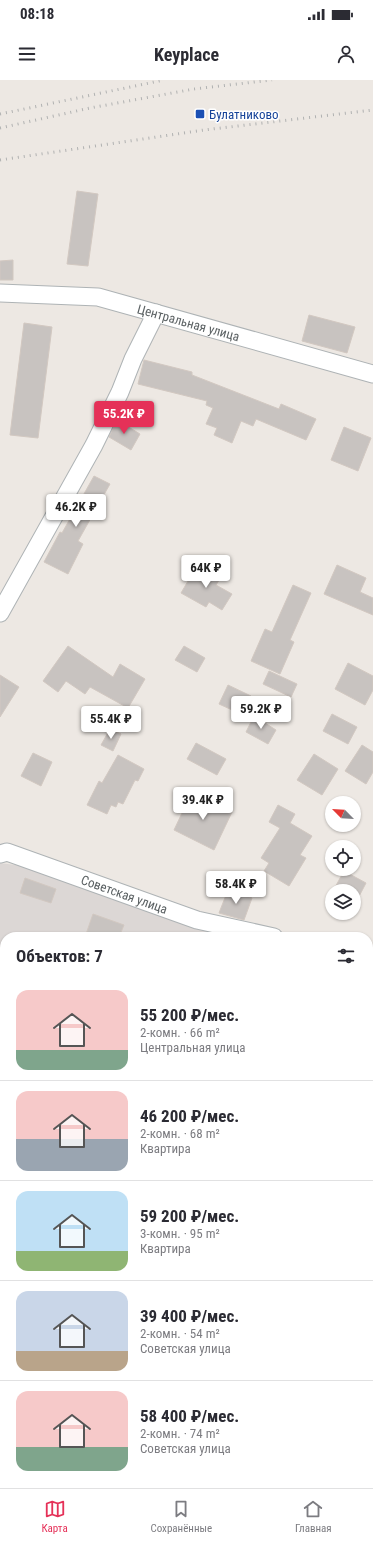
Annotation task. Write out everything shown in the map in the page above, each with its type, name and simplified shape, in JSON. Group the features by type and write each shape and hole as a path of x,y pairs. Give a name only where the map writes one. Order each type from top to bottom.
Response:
{"street":[{"name":"Центральная улица","path":"0,293 98,297 373,374"},
{"path":"0,613 94,445 120,392 133,359 156,313"},
{"name":"Советская улица","path":"0,854 7,852 197,920 251,932"}],"shaded area":[{"path":"0,863 23,866 213,932 0,932"}],"building":[{"path":"77,191 98,194 88,266 67,264"},
{"path":"13,260 13,280 0,280 0,261"},
{"path":"309,315 355,327 347,353 302,341"},
{"path":"24,323 52,327 38,438 10,435"},
{"path":"144,360 192,372 192,375 279,409 281,404 316,419 306,440 256,419 253,426 241,421 232,443 214,435 217,428 206,424 213,408 206,405 207,401 138,384"},
{"path":"117,420 140,434 131,450 109,437"},
{"path":"344,427 371,438 358,471 331,460"},
{"path":"94,476 110,484 78,541 83,544 68,574 44,562 60,532 62,533"},
{"path":"198,564 221,577 216,585 232,594 222,610 209,602 206,607 181,593"},
{"path":"337,565 366,578 360,592 373,598 373,615 324,594"},
{"path":"293,585 311,593 290,640 294,642 280,674 251,661 265,629 272,632"},
{"path":"68,646 113,677 120,664 145,679 128,708 90,687 85,694 66,681 58,692 43,681"},
{"path":"184,646 205,658 197,672 175,660"},
{"path":"348,663 373,676 373,690 365,705 335,689"},
{"path":"269,671 297,684 291,697 263,684"},
{"path":"0,675 19,687 0,717"},
{"path":"228,685 251,696 241,714 219,704"},
{"path":"332,714 357,727 348,744 323,731"},
{"path":"254,716 276,730 268,744 246,732"},
{"path":"110,729 121,734 113,751 101,745"},
{"path":"196,743 226,759 217,775 187,759"},
{"path":"362,745 373,752 373,772 366,784 345,771"},
{"path":"33,753 52,762 41,786 21,776"},
{"path":"314,754 338,769 322,795 297,780"},
{"path":"118,755 144,769 138,781 135,780 123,804 118,802 116,807 111,805 107,814 87,805 99,781 102,783"},
{"path":"192,792 232,812 214,850 174,830"},
{"path":"278,805 295,814 290,823 312,836 300,855 306,858 289,886 264,871 269,863 261,858 280,828 269,822"},
{"path":"341,876 353,876 366,883 361,893 361,884 337,884"},
{"path":"25,878 56,889 51,903 20,893"},
{"path":"228,890 252,898 244,920 219,913"},
{"path":"93,914 124,925 121,932 87,932"}],"railway":[{"path":"0,114 164,80"},
{"path":"0,128 90,108 194,89 272,80"},
{"path":"0,160 204,130 373,110"}],"place":[{"name":"Булатниково","path":"200,114"}]}
